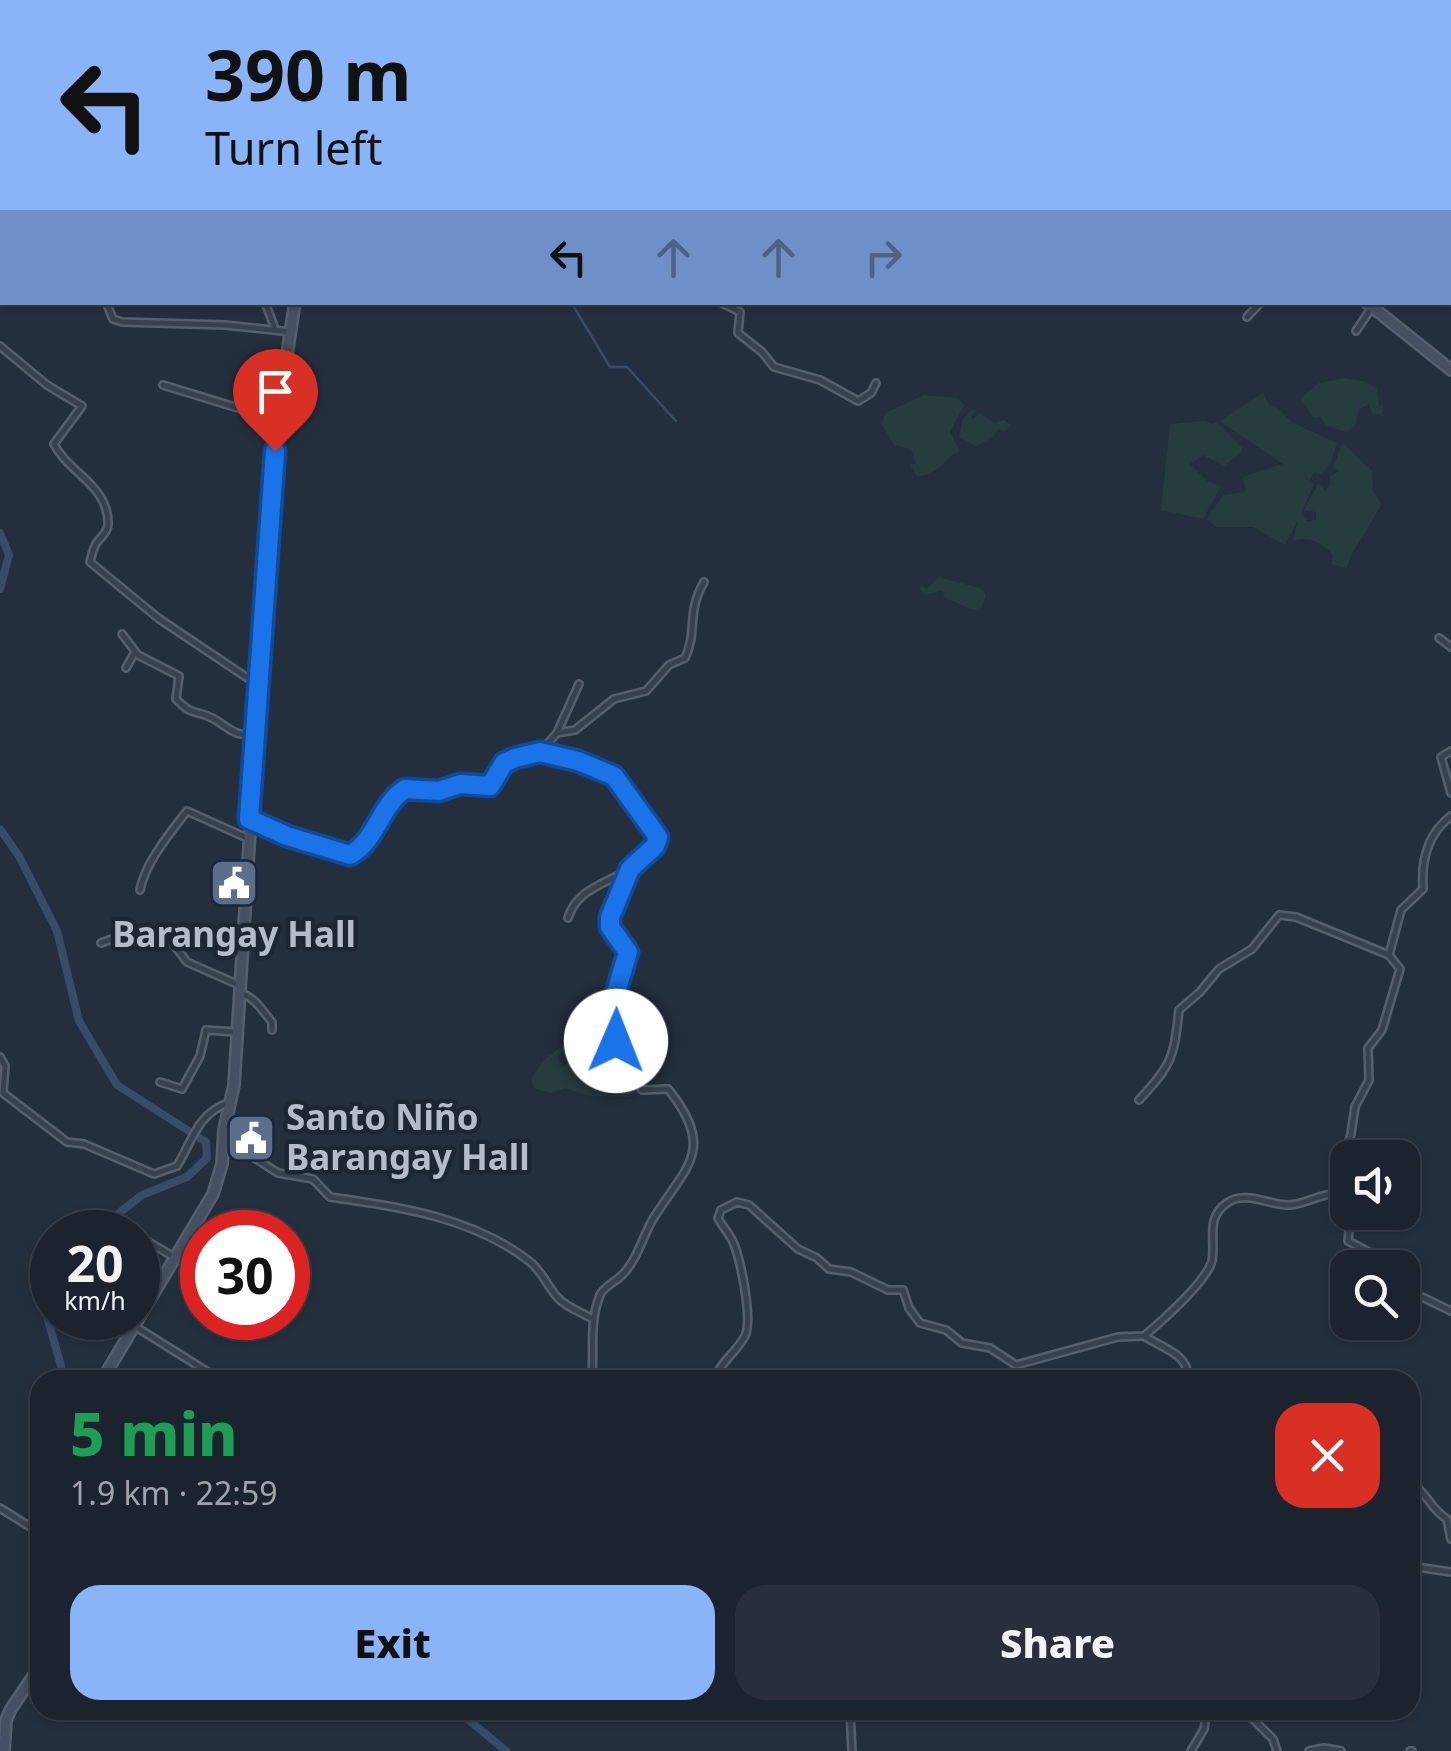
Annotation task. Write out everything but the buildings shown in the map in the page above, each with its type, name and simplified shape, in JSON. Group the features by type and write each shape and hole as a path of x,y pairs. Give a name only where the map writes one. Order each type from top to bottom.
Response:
{"street":[{"path":"107,305 113,319 122,322 291,332"},
{"path":"266,305 275,329"},
{"path":"160,1281 213,1194 222,1164 222,1137 234,1085 247,838 278,420 295,305"},
{"path":"726,305 740,312 738,333 774,367 820,380 858,401 871,393 876,383"},
{"path":"1247,317 1258,305"},
{"path":"1356,330 1369,305 1451,370"},
{"path":"0,346 47,385 82,406 54,444 60,455 88,478 101,500 108,526 96,542 90,562 170,627 258,685"},
{"path":"163,385 278,420"},
{"path":"557,733 575,730 614,699 646,691 669,665 685,658 691,643 693,602 704,582"},
{"path":"122,634 135,652 179,676 176,699 189,711 212,717 236,734 256,734"},
{"path":"1438,638 1451,647"},
{"path":"126,668 135,652"},
{"path":"249,819 287,836 350,855 366,842 394,798 405,789 439,791 460,784 490,786 504,763 540,752 557,733 579,684"},
{"path":"1451,751 1442,757 1451,793"},
{"path":"540,752 614,776 658,837 655,846 630,869 581,894 568,918"},
{"path":"140,890 151,858 164,846 187,811 247,838"},
{"path":"1389,955 1402,910 1424,889 1422,866 1434,831 1451,816"},
{"path":"592,1370 592,1319 601,1292 624,1274 654,1218 690,1167 694,1140 689,1121 668,1089 642,1090 616,1048 617,989 628,952 609,922 630,869"},
{"path":"1139,1100 1155,1085 1172,1058 1179,1010 1219,969 1252,949 1279,914 1296,917 1389,955 1400,969 1399,983 1382,1030 1368,1048 1369,1080 1355,1107 1349,1140"},
{"path":"102,943 133,931 162,930 188,962 256,1000 262,1014 272,1022 272,1030"},
{"path":"160,1082 182,1088 200,1056 206,1030 236,1032"},
{"path":"0,1057 5,1066 3,1093 66,1142 84,1144 154,1174 177,1166 195,1130 210,1112 230,1102"},
{"path":"222,1137 278,1173 313,1178 330,1197 364,1199 468,1224 528,1260 540,1270 562,1302 592,1319"},
{"path":"1144,1336 1205,1274 1212,1258 1212,1228 1227,1204 1248,1198 1294,1205 1330,1195"},
{"path":"718,1370 744,1338 749,1318 738,1256 718,1218 721,1210 737,1202 749,1205 798,1249 817,1258 829,1270 851,1272 888,1290 904,1290 910,1310 922,1324 946,1330 962,1343 990,1348 1012,1364 1126,1336 1144,1336 1184,1361 1189,1370"},
{"path":"1348,1230 1348,1241 1365,1250"},
{"path":"160,1249 174,1257"},
{"path":"1420,1298 1451,1312"},
{"path":"108,1370 126,1340"},
{"path":"157,1340 205,1370"},
{"path":"1420,1489 1436,1512 1446,1518 1451,1539"},
{"path":"0,1508 30,1527"},
{"path":"1420,1567 1451,1572"},
{"path":"4,1751 6,1720 30,1681"},
{"path":"850,1720 852,1751"},
{"path":"1191,1751 1206,1720"},
{"path":"1254,1720 1273,1739 1277,1751"},
{"path":"1309,1751 1341,1751"}],"green space":[{"path":"1344,378 1367,382 1377,389 1379,405 1383,406 1382,414 1372,415 1369,404 1359,409 1355,426 1348,432 1327,426 1321,417 1314,418 1300,399 1319,383"},
{"path":"1263,393 1269,405 1293,423 1337,443 1330,464 1321,474 1314,472 1310,480 1305,478 1314,484 1301,513 1307,521 1316,520 1316,512 1304,510 1318,484 1325,490 1331,485 1329,478 1338,471 1332,469 1343,443 1372,471 1373,491 1382,504 1347,568 1331,564 1333,555 1320,544 1304,539 1293,541 1298,520 1285,545 1253,527 1216,527 1207,519 1223,495 1246,492 1243,477 1283,464 1219,421"},
{"path":"924,395 958,398 964,405 950,432 960,451 930,474 917,476 910,465 916,463 911,449 894,445 882,424 885,413"},
{"path":"972,409 975,411 971,420 980,413 994,423 1004,420 1011,425 1004,432 998,428 994,436 976,446 959,437 963,419"},
{"path":"1217,422 1242,451 1224,466 1203,455 1190,464 1207,481 1221,486 1203,519 1161,510 1170,424"},
{"path":"938,577 983,589 986,596 982,607 974,610 943,597 945,593 941,591 925,595 919,588 927,589"},
{"path":"614,1041 641,1090 628,1097 591,1096 565,1088 550,1093 534,1088 531,1080 543,1061 565,1044 572,1047 570,1055 562,1053 557,1057 561,1066 572,1057 581,1058 577,1042"}],"waterway":[{"path":"573,305 610,367 627,367 676,421"},
{"path":"0,533 9,555 0,589"},
{"path":"0,829 19,856 57,931 79,1021 117,1085 206,1142 207,1158 187,1177 142,1195 123,1210"},
{"path":"54,1340 62,1370"},
{"path":"469,1720 506,1751"}],"place":[{"name":"Barangay Hall","path":"234,883"},
{"name":"Santo Niño Barangay Hall","path":"251,1138"}],"route":[{"path":"275,451 249,819 287,836 350,855 366,842 394,798 405,789 439,791 460,784 490,786 504,763 540,752 578,761 614,776 658,837 655,846 630,869 610,917 610,927 628,946 626,967 617,989 616,1041"}]}
